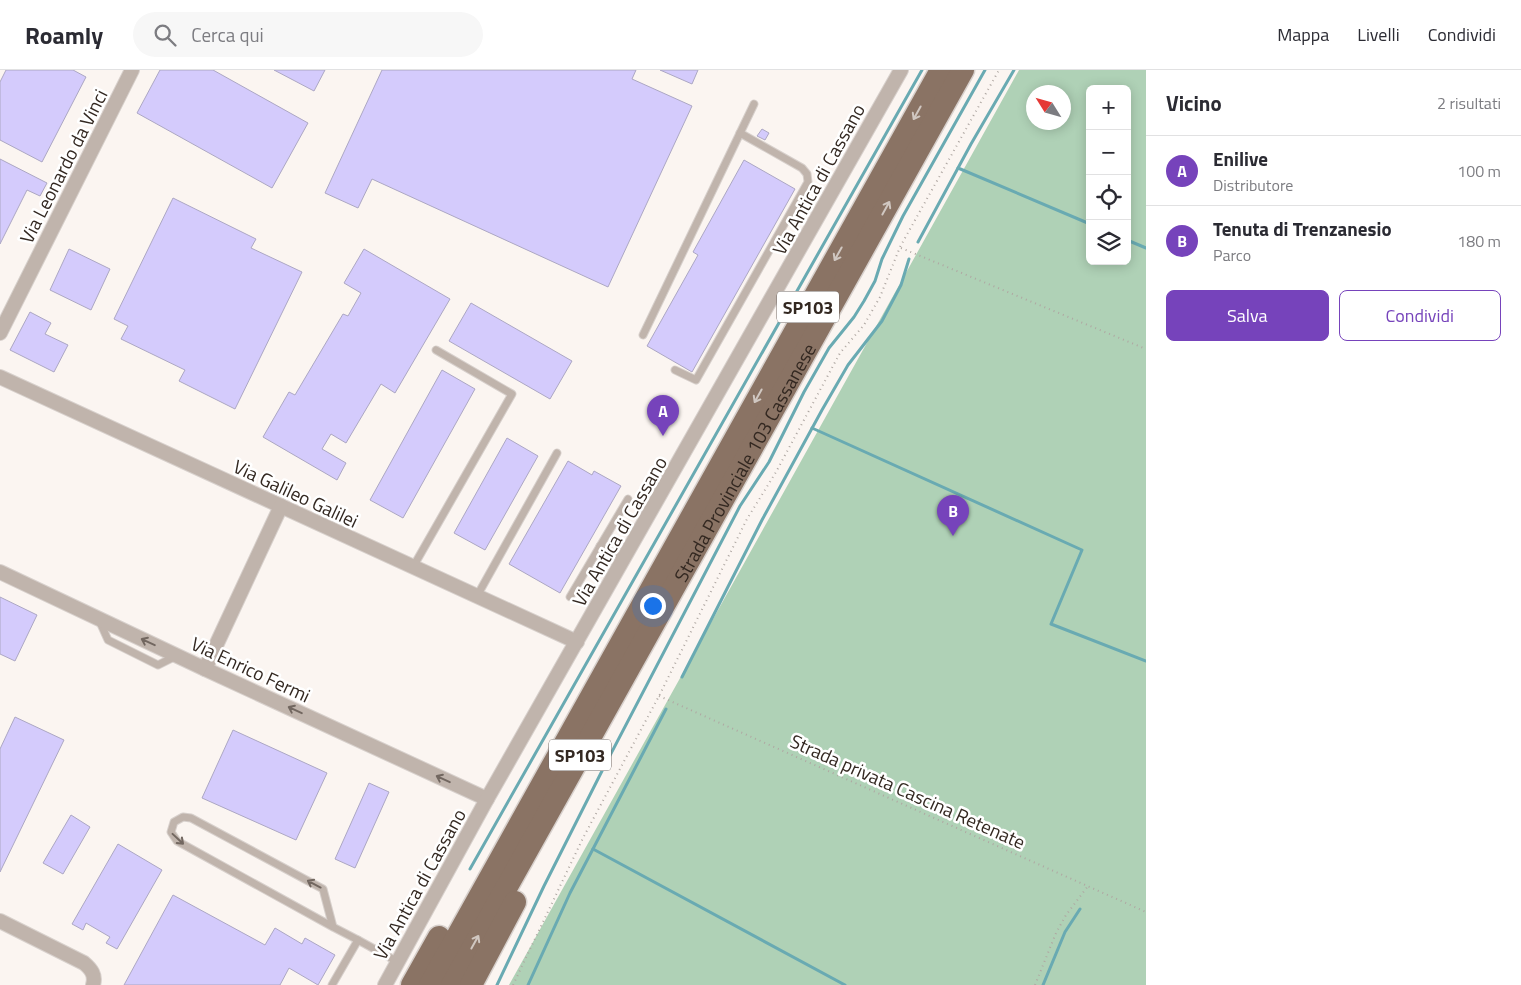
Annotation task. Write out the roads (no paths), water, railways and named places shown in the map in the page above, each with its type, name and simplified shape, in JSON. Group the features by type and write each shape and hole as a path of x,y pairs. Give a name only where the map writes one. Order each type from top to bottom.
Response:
{"highway":[{"name":"Strada Provinciale 103 Cassanese","path":"430,985 941,70"},
{"name":"Strada Provinciale 103 Cassanese","path":"452,985 963,70"},
{"name":"SP103","path":"471,985 630,683 708,525"},
{"name":"SP103","path":"412,985 472,878 628,613 676,544"}],"street":[{"name":"Via Leonardo da Vinci","path":"0,333 132,70"},
{"name":"Via Antica di Cassano","path":"385,985 487,799 901,70"},
{"name":"Via Galileo Galilei","path":"0,377 577,642"},
{"path":"205,669 281,506"},
{"name":"Via Enrico Fermi","path":"0,572 487,799"},
{"path":"0,921 84,963 93,973 93,985"}],"lane":[{"path":"643,335 754,104"},
{"path":"675,370 696,380 807,184 808,177 802,168 740,133"},
{"path":"414,567 512,394 436,350"},
{"path":"477,596 557,453"},
{"path":"570,597 628,499"},
{"path":"600,546 624,559"},
{"path":"333,927 323,889 191,818 183,816 174,822 171,832 177,841 333,927 398,962"},
{"path":"333,985 358,940"}],"waterway":[{"path":"470,869 922,70"},
{"path":"497,985 604,767 740,506 769,462 804,392 829,348 854,317 864,301 875,281 882,259 903,216 985,70"},
{"path":"918,242 1014,70"},
{"path":"958,168 1086,222"},
{"path":"1131,242 1146,248"},
{"path":"682,677 762,520 822,410 848,365 882,321 901,285 909,259"},
{"path":"812,428 1082,550 1051,624 1146,661"},
{"path":"528,985 570,893 666,709"},
{"path":"593,849 845,985"},
{"path":"1043,985 1065,932 1080,909"}],"place":[{"name":"Enilive","path":"663,436"},
{"name":"Tenuta di Trenzanesio","path":"953,536"}]}
